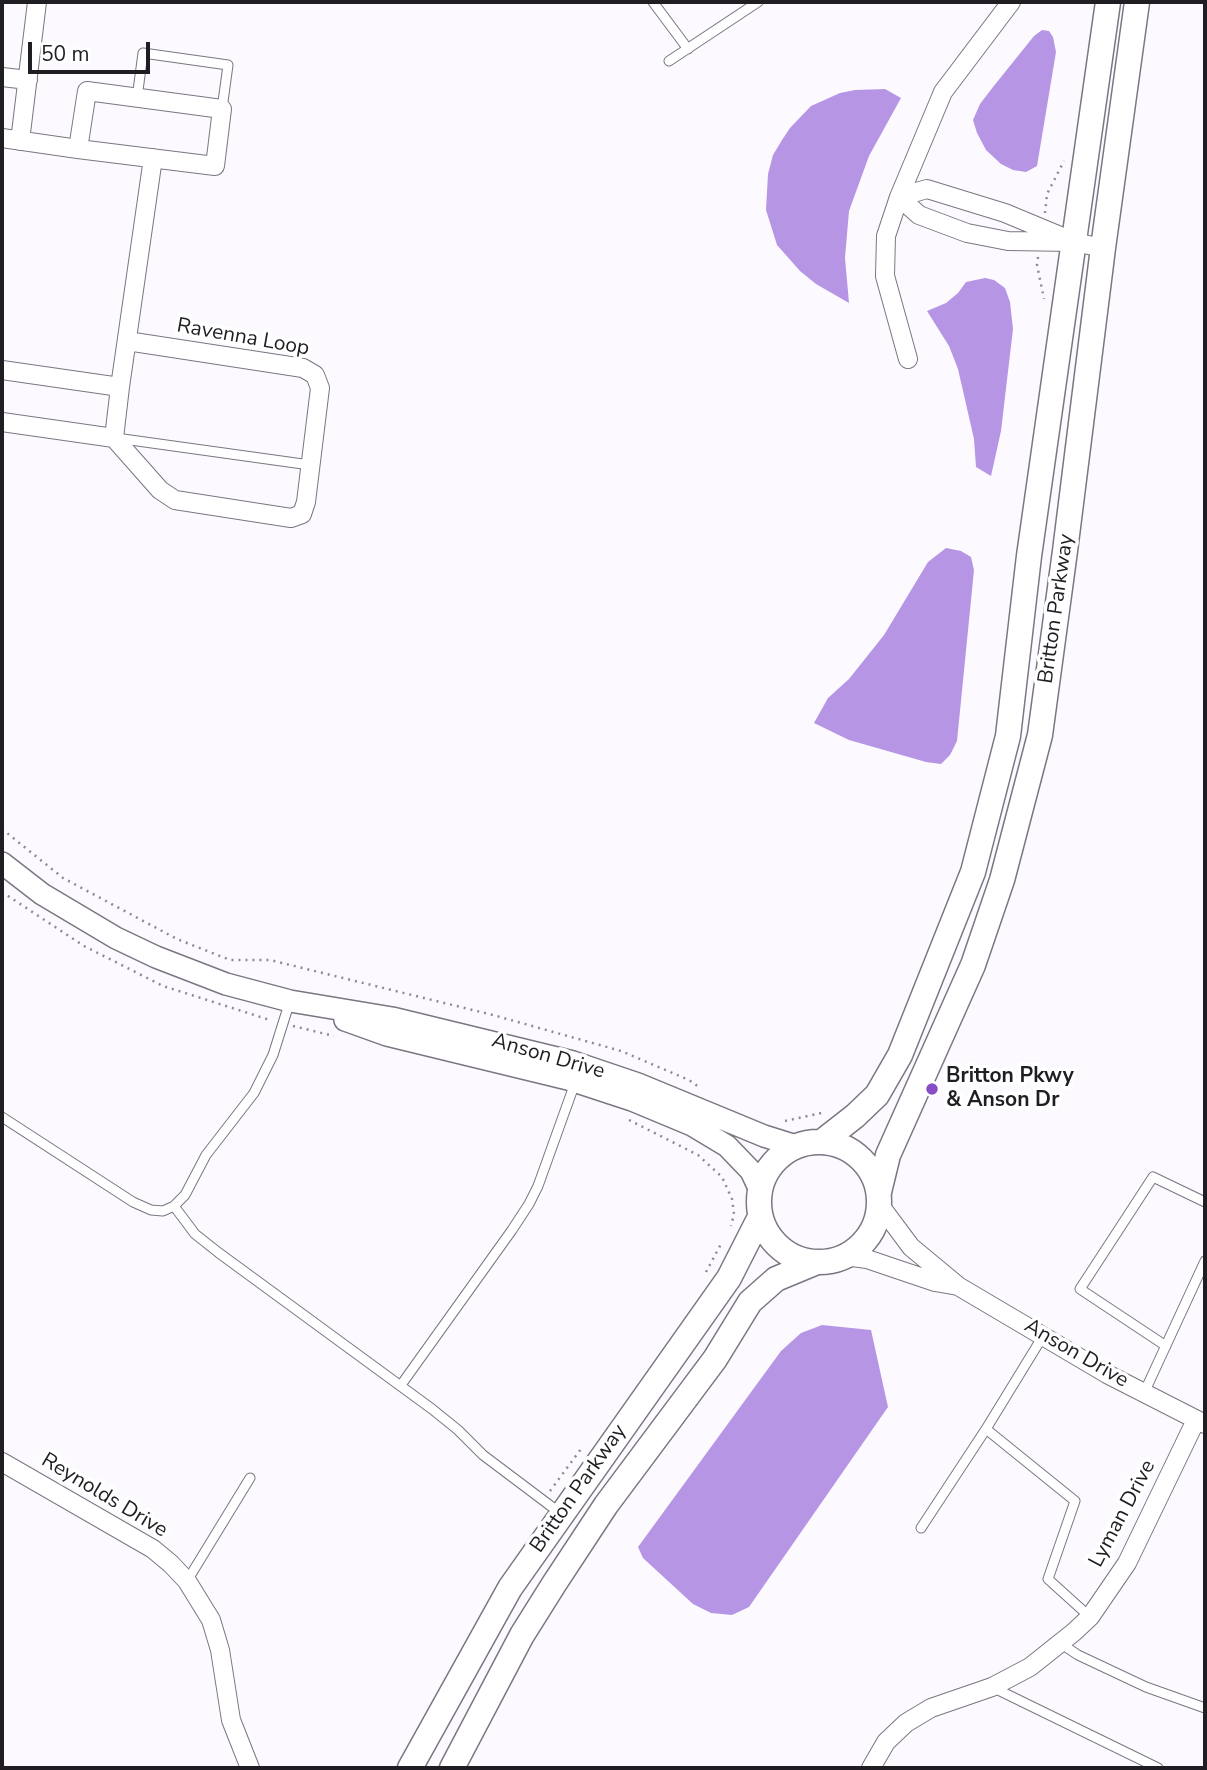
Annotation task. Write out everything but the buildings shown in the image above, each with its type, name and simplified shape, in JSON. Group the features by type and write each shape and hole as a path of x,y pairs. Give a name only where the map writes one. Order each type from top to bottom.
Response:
{"main road":[{"name":"Britton Parkway","path":"823,1141 877,1095 900,1055 973,872 1008,736 1029,556 1108,2"},
{"name":"Britton Parkway","path":"879,1198 888,1155 973,965 1002,880 1040,735 1066,551 1102,248 1137,2"},
{"path":"823,1141 843,1145 860,1157 873,1173 879,1198 875,1227 865,1242 835,1261 817,1262 798,1259 781,1249 768,1234 760,1217 760,1190 762,1179 772,1163 786,1150 804,1143 823,1141"},
{"name":"Britton Parkway","path":"410,1768 552,1508 729,1278 760,1217"},
{"name":"Britton Parkway","path":"452,1768 522,1635 554,1584 606,1505 715,1359 750,1302 776,1279 817,1262"}],"street":[{"path":"37,2 28,80 11,140 78,149 215,166 222,109 87,91 78,149"},
{"path":"908,359 885,276 886,236 899,197 943,92 1011,2"},
{"path":"2,77 28,80"},
{"path":"2,422 114,438 153,158"},
{"path":"899,197 927,189 1005,213 1042,235 1102,248"},
{"path":"899,197 919,215 967,233 1008,241 1042,235"},
{"name":"Ravenna Loop","path":"114,438 160,489 175,500 291,518 302,514 306,502 320,388 315,375 303,368 127,341"},
{"path":"2,370 120,387"},
{"name":"Anson Drive","path":"2,863 42,894 78,917 156,957 226,984 290,1001 387,1035 575,1082 632,1100 692,1125 727,1146 751,1171 760,1190"},
{"name":"Anson Drive","path":"290,1001 393,1018 573,1062 638,1084 764,1136 796,1146"},
{"name":"Anson Drive","path":"879,1198 911,1247 958,1286 1144,1393 1201,1422"},
{"name":"Anson Drive","path":"845,1256 866,1259 935,1282 958,1286"},
{"name":"Lyman Drive","path":"871,1768 886,1742 906,1723 931,1708 992,1688 1030,1667 1090,1617 1127,1563 1201,1422"},
{"name":"Reynolds Drive","path":"2,1462 153,1549 187,1581 211,1620 220,1650 232,1720 250,1768"}],"lane":[{"path":"653,2 688,49"},
{"path":"669,61 758,2"},
{"path":"137,98 143,53 228,65 222,109"},
{"path":"114,438 310,466"},
{"path":"2,1117 133,1202 151,1210 163,1211 174,1206 185,1195 206,1155 266,1074 290,1001"},
{"path":"401,1385 529,1204 575,1082"},
{"path":"1166,1346 1080,1289 1153,1177 1205,1202"},
{"path":"174,1206 195,1234 401,1385 458,1430 483,1455 552,1508"},
{"path":"1144,1393 1205,1261"},
{"path":"921,1528 986,1430 1043,1335"},
{"path":"986,1430 1075,1501 1048,1579 1090,1617"},
{"path":"187,1581 250,1478"},
{"path":"1060,1643 1078,1655 1146,1687 1205,1708"},
{"path":"992,1688 1157,1768"}],"path":[{"path":"1044,299 1037,265 1047,194 1064,161"},
{"path":"2,830 63,878 177,939 230,960 270,960 493,1015 621,1051 689,1080 706,1093"},
{"path":"2,892 84,946 163,986 284,1024 335,1036"},
{"path":"783,1122 826,1112 834,1107"},
{"path":"622,1116 698,1155 722,1177 732,1199 734,1214 731,1227"},
{"path":"705,1274 724,1239"},
{"path":"552,1508 584,1445"}],"shaded area":[{"path":"1042,30 1049,31 1053,37 1056,52 1037,166 1026,172 1013,170 1001,164 986,150 973,120 980,104 993,87 1034,36"},
{"path":"885,89 901,98 869,156 849,211 845,258 849,303 816,284 800,271 777,245 766,210 768,174 773,155 782,140 811,106 840,93"},
{"path":"985,278 994,280 1005,288 1010,302 1013,329 1001,431 991,476 976,467 974,439 958,369 949,346 927,311 946,303 966,282"},
{"path":"946,548 961,551 971,557 974,570 957,741 950,755 941,764 926,762 849,740 814,723 828,698 849,679 884,635 928,562"},
{"path":"822,1325 871,1330 888,1407 749,1607 732,1615 711,1613 693,1604 643,1558 638,1547 781,1351 801,1333"}],"place":[{"name":"Britton Pkwy & Anson Dr","path":"932,1089"}]}
